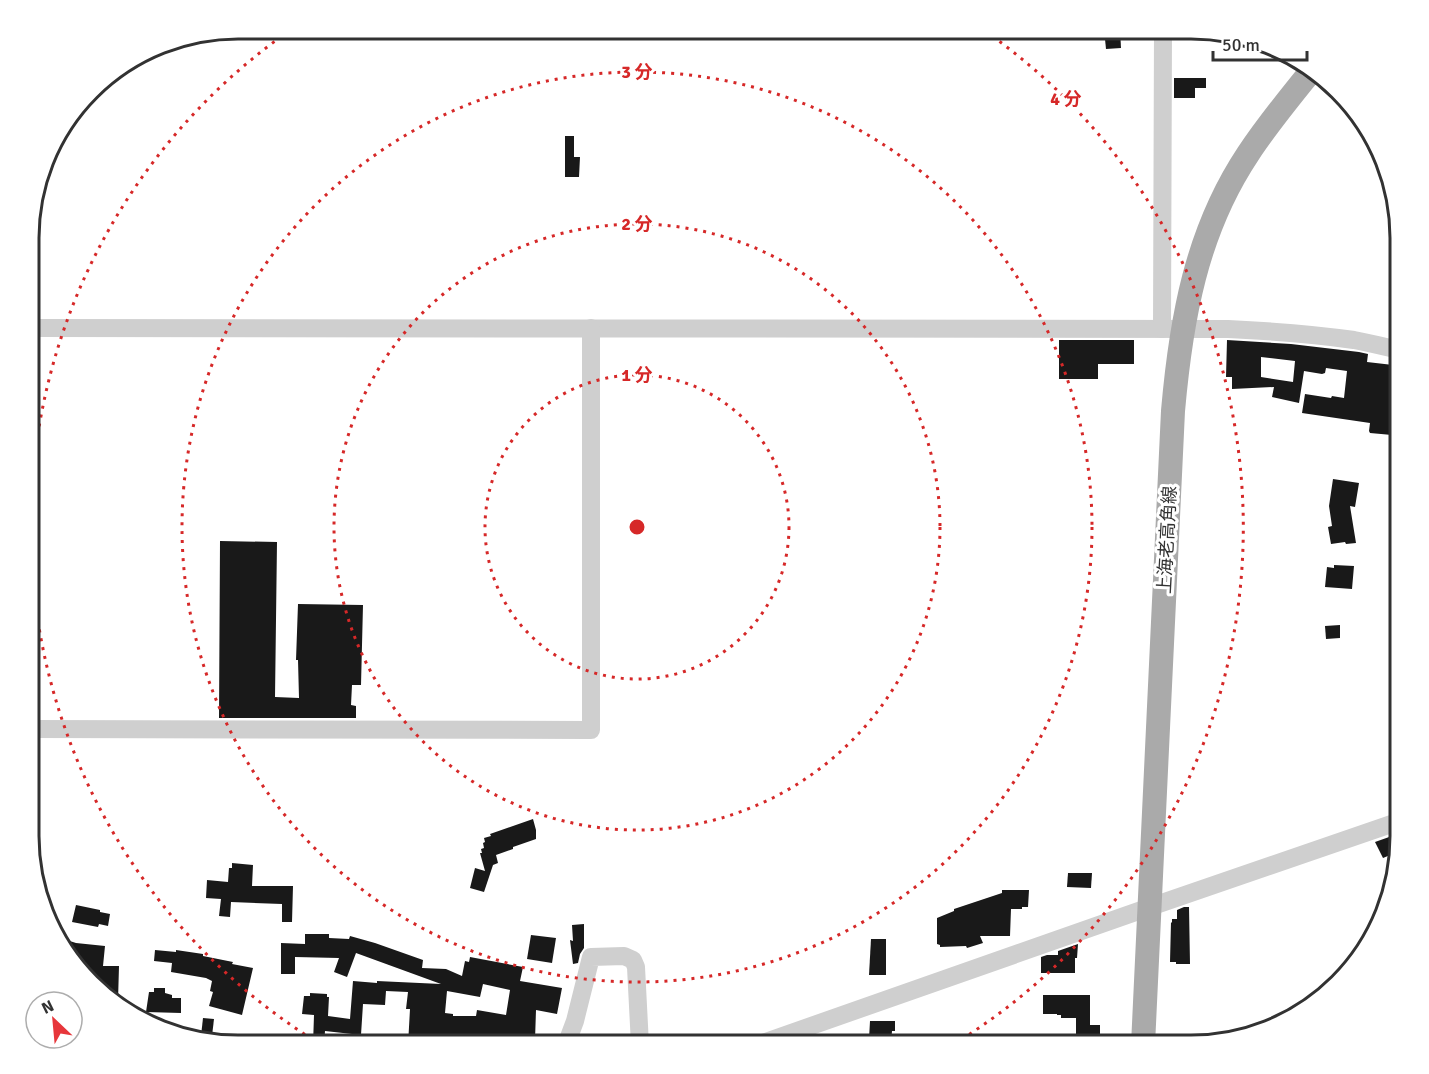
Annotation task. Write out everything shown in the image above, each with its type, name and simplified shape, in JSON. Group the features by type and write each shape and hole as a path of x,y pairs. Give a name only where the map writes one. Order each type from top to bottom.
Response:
{"main road":[{"name":"上海老高角線","path":"1144,1035 1177,361 1172,329 1220,203 1247,154 1306,77"}],"street":[{"path":"1163,39 1172,329"},
{"path":"39,328 1228,329 1283,332 1357,341 1390,348"},
{"path":"39,729 591,730 591,328"},
{"path":"785,1035 1390,824"},
{"path":"570,1035 591,957 624,956 633,960 636,967 639,1035"}],"building":[{"path":"1105,39 1121,39 1121,48 1106,49"},
{"path":"1174,78 1206,78 1206,88 1195,88 1195,98 1174,98"},
{"path":"565,136 574,136 574,157 580,157 579,177 565,177"},
{"path":"1059,340 1134,340 1134,364 1098,364 1098,379 1059,379"},
{"path":"1227,340 1291,344 1368,354 1367,362 1390,365 1390,435 1370,433 1370,423 1302,413 1305,394 1344,398 1347,371 1326,368 1325,373 1322,374 1304,371 1299,403 1272,397 1274,387 1232,389 1232,377 1226,377","holes":["1261,357 1295,361 1293,382 1261,377"]},
{"path":"1333,479 1359,483 1355,507 1350,506 1356,543 1331,544 1328,527 1332,526 1329,506"},
{"path":"220,541 277,542 275,697 299,698 298,660 296,660 298,604 363,605 361,685 352,685 351,705 356,706 356,718 219,718"},
{"path":"1334,565 1354,566 1352,589 1325,587 1327,567 1334,568"},
{"path":"1340,625 1340,638 1326,639 1325,626"},
{"path":"533,819 536,839 496,855 498,863 493,865 484,892 470,888 475,868 485,871 480,853 484,848 484,838"},
{"path":"1390,837 1389,856 1383,858 1375,842"},
{"path":"232,863 253,865 252,886 293,886 292,922 282,922 282,904 231,902 230,917 219,916 221,899 206,898 207,880 228,882 229,868 232,868"},
{"path":"1068,873 1092,873 1091,888 1067,887"},
{"path":"1002,890 1029,890 1028,907 1011,909 1010,936 980,936 983,943 967,948 966,946 940,947 937,944 937,918 954,909 1002,893"},
{"path":"76,905 110,914 108,926 99,924 98,927 72,922"},
{"path":"1189,907 1190,964 1176,964 1176,962 1170,962 1171,922 1172,919 1177,919 1177,910"},
{"path":"584,924 584,948 578,963 573,964 570,940 573,941 572,925"},
{"path":"305,934 329,934 329,938 349,939 350,936 423,960 422,968 446,969 462,976 465,961 469,962 470,957 523,967 520,981 562,988 557,1014 536,1010 535,1035 409,1035 410,1009 406,1009 408,992 386,991 385,1005 363,1004 361,1035 325,1031 325,1035 313,1035 314,1015 302,1014 304,996 310,996 310,993 327,994 329,997 328,1016 350,1019 353,981 441,984 356,953 347,977 334,972 339,958 295,957 295,974 281,974 281,943 305,944","holes":["483,984 510,990 506,1015 477,1010 476,1016 453,1016 453,1014 445,1013 447,991 480,997"]},
{"path":"531,935 556,938 552,963 527,959"},
{"path":"871,939 886,939 886,975 869,975"},
{"path":"70,941 105,946 103,966 119,966 118,994 88,967"},
{"path":"1078,944 1075,973 1041,973 1041,957 1058,955 1058,951"},
{"path":"155,950 203,954 203,956 253,968 242,1015 209,1006 213,992 210,991 212,981 171,972 172,963 154,961"},
{"path":"154,988 165,988 165,993 172,995 172,998 181,998 181,1013 146,1012 149,992 154,992"},
{"path":"1043,995 1090,995 1090,1025 1100,1025 1100,1035 1076,1035 1076,1018 1061,1018 1061,1015 1057,1014 1043,1014"},
{"path":"203,1018 214,1019 212,1033 202,1031"},
{"path":"870,1021 895,1021 895,1031 892,1031 892,1035 869,1035"}]}
